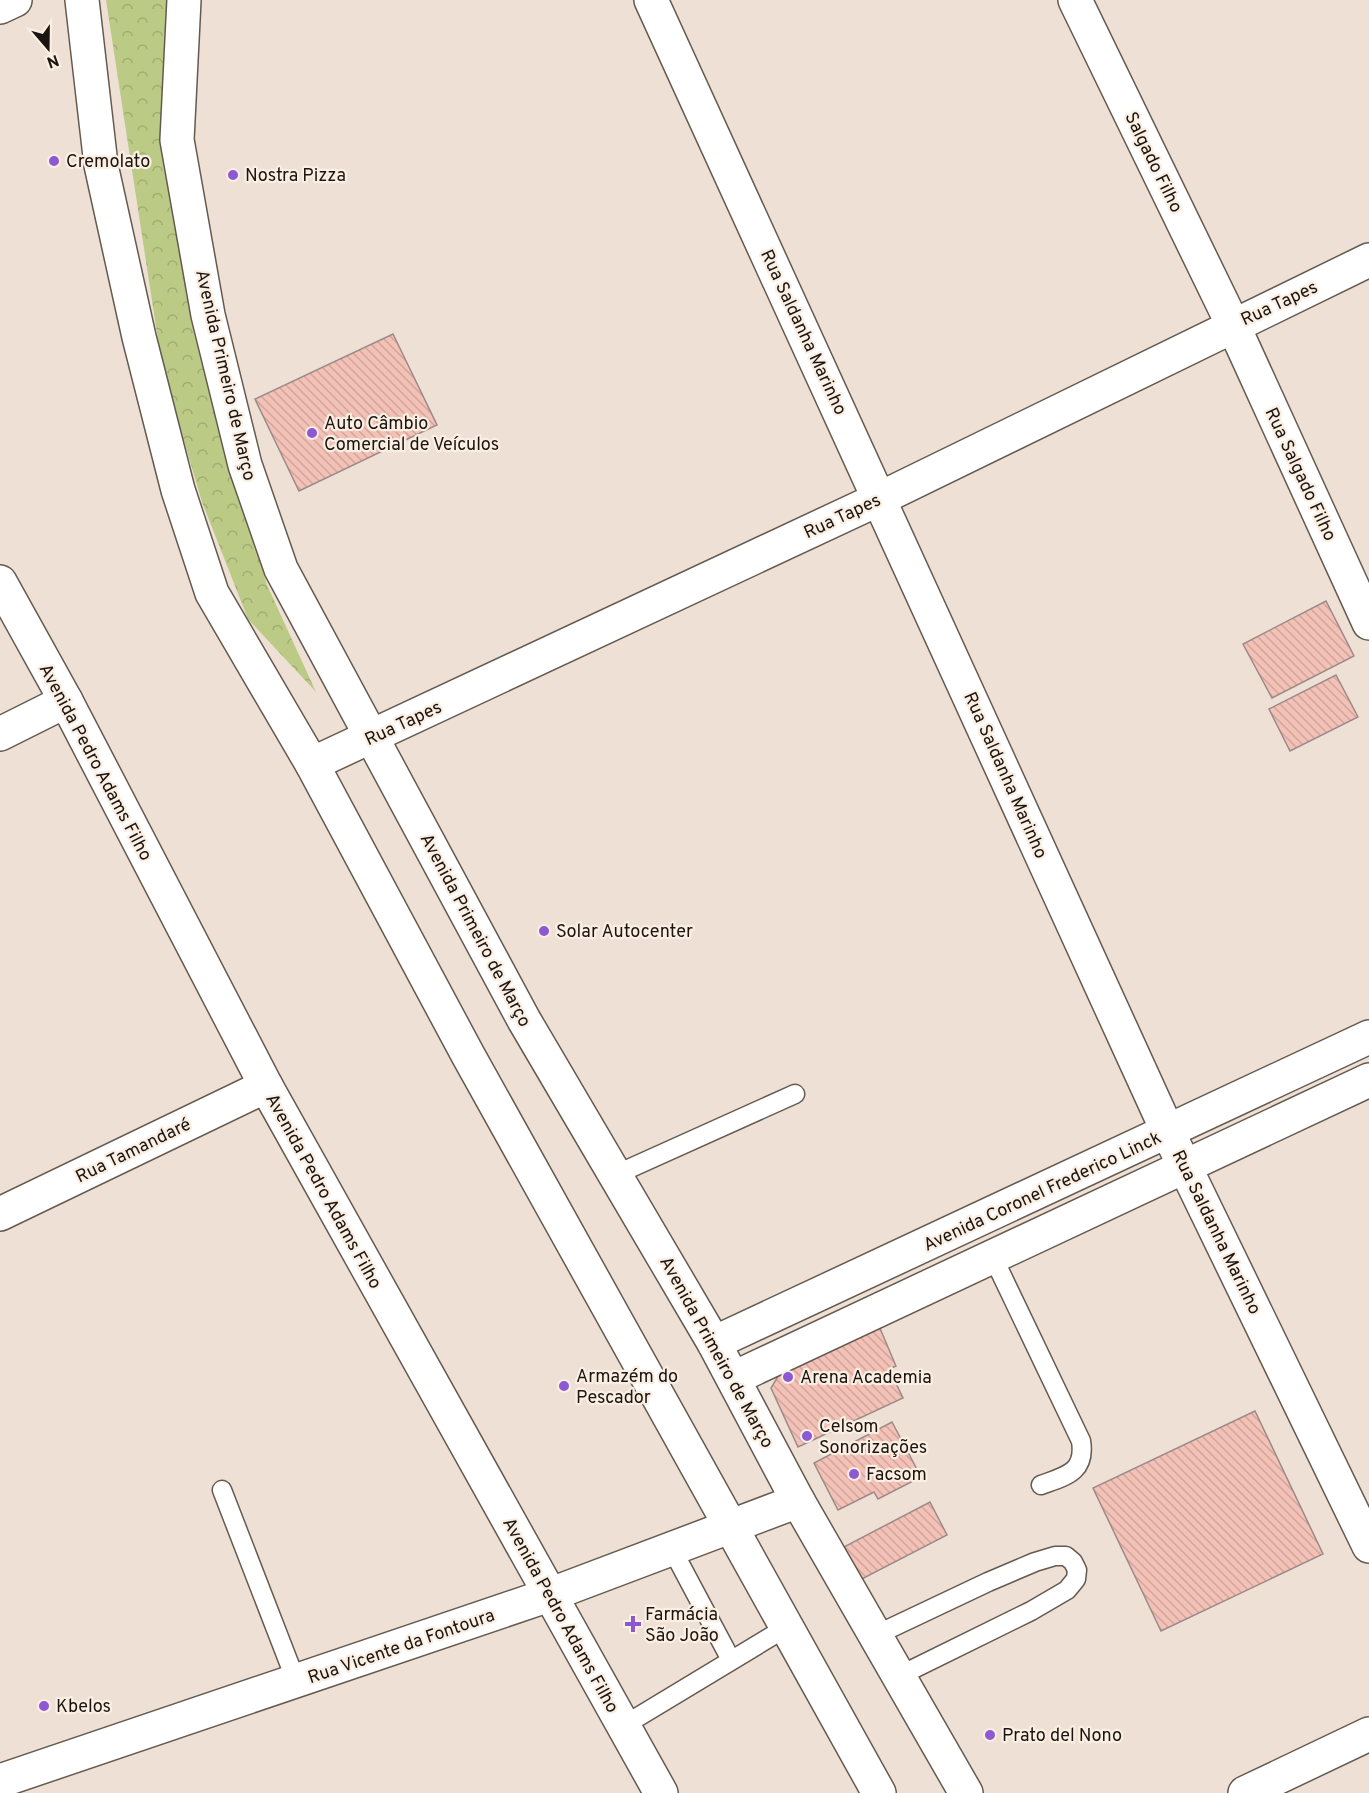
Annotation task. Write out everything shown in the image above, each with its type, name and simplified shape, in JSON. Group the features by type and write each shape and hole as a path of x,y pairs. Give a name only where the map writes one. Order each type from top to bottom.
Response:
{"main road":[{"path":"0,7 15,0"},
{"path":"82,0 101,165 139,337 178,490 212,593 312,764 462,1045 879,1793"},
{"name":"Avenida Primeiro de Março","path":"184,0 177,140 208,315 245,465 281,569 524,1020 714,1343 798,1501 966,1793"},
{"name":"Rua Saldanha Marinho","path":"651,0 881,498 1168,1132 1369,1545"},
{"name":"Salgado Filho","path":"1075,0 1233,325"},
{"name":"Rua Tapes","path":"312,764 373,738 881,498 1369,260"},
{"name":"Rua Salgado Filho","path":"1233,325 1369,623"},
{"name":"Avenida Pedro Adams Filho","path":"0,582 66,702 266,1086 661,1793"},
{"path":"0,734 66,702"},
{"name":"Avenida Coronel Frederico Linck","path":"714,1343 1369,1037"},
{"path":"734,1378 1369,1080"},
{"name":"Rua Tamandaré","path":"0,1214 266,1086"},
{"name":"Rua Vicente da Fontoura","path":"0,1781 549,1595 798,1501"},
{"path":"1245,1793 1369,1734"}],"lane":[{"path":"615,1175 795,1094"},
{"path":"993,1257 1082,1441 1084,1456 1077,1468 1041,1485"},
{"path":"222,1490 296,1681"},
{"path":"672,1549 731,1660"},
{"path":"876,1635 1035,1562 1055,1556 1066,1557 1073,1562 1077,1570 1076,1579 1067,1590 1031,1611 899,1676"},
{"path":"623,1726 787,1627"}],"green space":[{"path":"106,0 170,0 167,164 194,334 267,585 316,692 248,619 202,502 162,366"}],"building":[{"path":"393,334 437,425 299,491 255,399"},
{"path":"1326,601 1354,656 1272,698 1243,644"},
{"path":"1336,675 1358,717 1290,751 1269,709"},
{"path":"879,1326 896,1366 889,1369 903,1398 798,1447 771,1388 783,1368"},
{"path":"1255,1411 1323,1554 1161,1631 1093,1488"},
{"path":"892,1422 921,1477 878,1499 874,1492 838,1510 814,1463"},
{"path":"930,1502 947,1535 858,1581 842,1548"}],"place":[{"name":"Cremolato","path":"54,161"},
{"name":"Nostra Pizza","path":"233,175"},
{"name":"Auto Câmbio Comercial de Veículos","path":"312,433"},
{"name":"Solar Autocenter","path":"544,931"},
{"name":"Arena Academia","path":"788,1377"},
{"name":"Armazém do Pescador","path":"564,1386"},
{"name":"Celsom Sonorizações","path":"807,1436"},
{"name":"Facsom","path":"854,1474"},
{"name":"Farmácia São João","path":"633,1624"},
{"name":"Kbelos","path":"44,1706"},
{"name":"Prato del Nono","path":"990,1735"}]}
